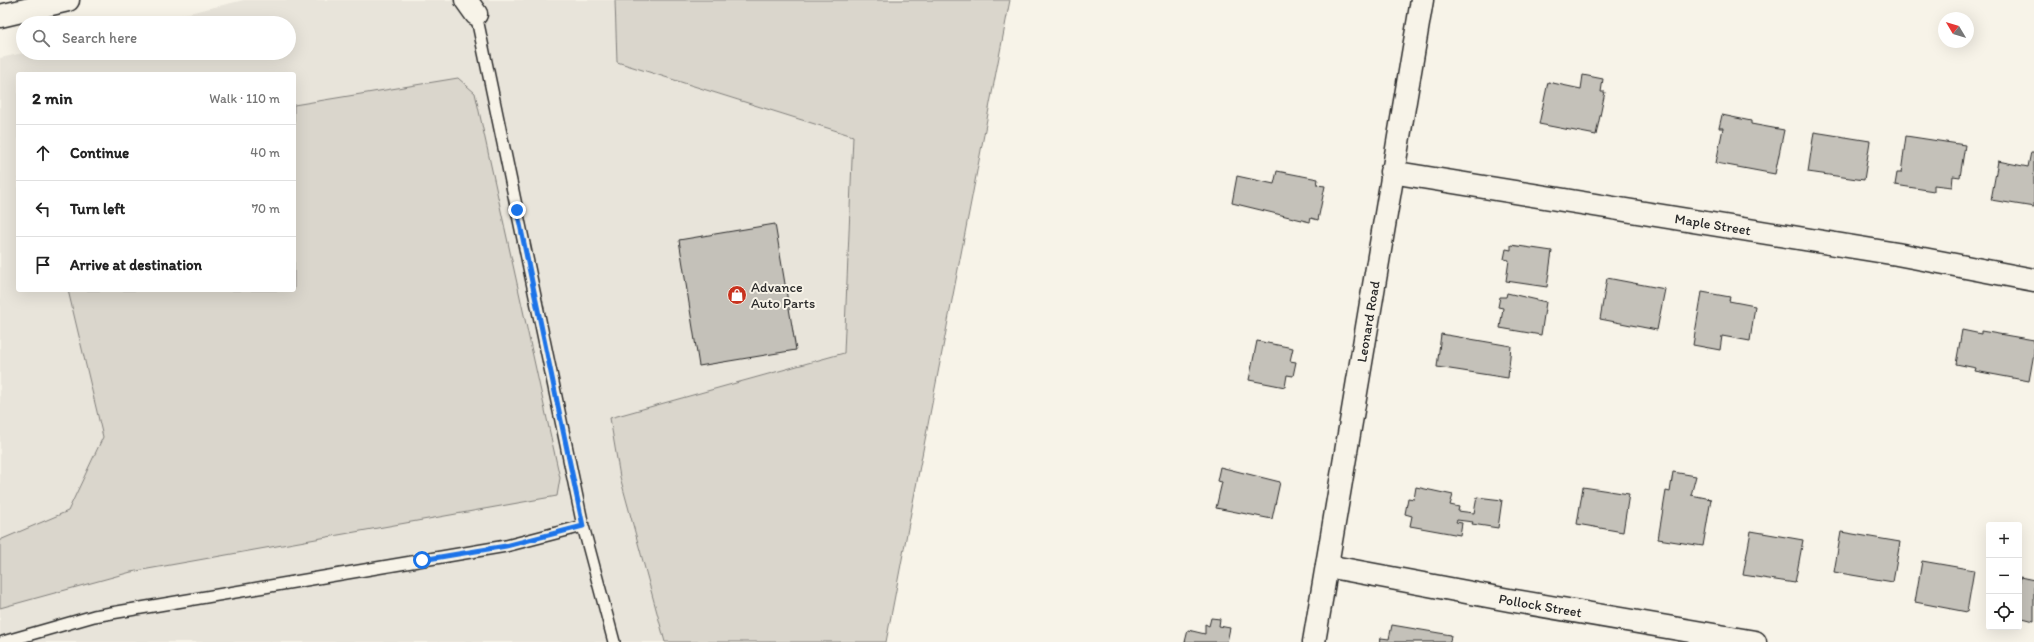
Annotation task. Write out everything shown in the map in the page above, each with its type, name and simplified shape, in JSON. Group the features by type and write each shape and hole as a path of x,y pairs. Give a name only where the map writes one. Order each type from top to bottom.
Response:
{"main road":[{"path":"0,16 68,0"},
{"name":"Leonard Road","path":"1314,642 1391,172 1422,0"},
{"name":"Maple Street","path":"1391,172 1897,254 2034,280"},
{"name":"Pollock Street","path":"1327,566 1509,600 1756,642"}],"lane":[{"path":"474,5 583,526 614,642"},
{"path":"3,642 94,616 506,546 583,526"}],"shaded area":[{"path":"244,0 615,0 617,62 853,136 844,353 610,418 620,477 665,642 0,642 0,58 16,55 16,60 296,60 296,16 177,16"},
{"path":"615,0 1010,0 886,642 665,642 620,477 610,418 844,353 853,136 617,62"},
{"path":"458,78 475,93 560,478 557,496 131,572 0,608 0,540 68,511 103,437 68,292 296,292 296,105"}],"building":[{"path":"1583,75 1603,79 1601,92 1605,92 1596,135 1539,124 1548,82 1581,89"},
{"path":"1722,115 1751,121 1751,124 1784,130 1775,174 1716,163 1723,128 1719,128"},
{"path":"1814,132 1870,141 1864,180 1808,172"},
{"path":"1906,136 1965,145 1960,177 1953,176 1952,187 1934,185 1934,191 1895,185 1897,173 1901,173"},
{"path":"2031,152 2034,152 2034,207 1991,200 1998,161 2028,167"},
{"path":"1277,171 1318,179 1317,185 1325,186 1318,220 1311,218 1310,222 1232,203 1237,176 1274,184"},
{"name":"Advance Auto Parts","path":"775,224 796,350 699,366 679,240"},
{"path":"1511,245 1552,251 1547,287 1506,281 1509,260 1504,259 1506,249 1511,250"},
{"path":"1607,278 1665,289 1657,330 1600,319"},
{"path":"1702,292 1730,297 1729,301 1755,306 1750,341 1722,336 1720,350 1693,345"},
{"path":"1507,293 1546,302 1541,335 1500,328 1503,308 1498,307 1500,297 1506,297"},
{"path":"1962,330 1981,334 1981,331 2034,340 2034,353 2029,381 1975,371 1976,368 1956,364"},
{"path":"1441,334 1511,346 1508,378 1437,367"},
{"path":"1257,341 1293,348 1290,361 1296,362 1293,376 1287,375 1285,387 1249,380"},
{"path":"1220,467 1280,482 1272,519 1216,508 1222,482 1217,481"},
{"path":"1673,472 1696,476 1691,495 1711,499 1703,546 1658,539 1666,491 1670,492"},
{"path":"1416,487 1453,495 1450,505 1459,507 1458,511 1474,513 1477,497 1502,500 1498,528 1457,520 1456,522 1462,523 1460,535 1410,526 1412,516 1405,514 1408,498 1414,499"},
{"path":"1583,487 1629,494 1623,532 1577,524"},
{"path":"1751,531 1803,540 1795,583 1743,575"},
{"path":"1841,532 1900,542 1893,582 1834,572"},
{"path":"1922,561 1974,570 1967,612 1915,602"},
{"path":"2022,577 2034,580 2034,621 2022,618"},
{"path":"1211,618 1220,619 1219,626 1230,628 1227,642 1185,642 1188,630 1205,634 1205,624 1209,626"},
{"path":"1392,625 1451,635 1450,642 1380,642 1381,638 1389,639"}],"place":[{"name":"Advance Auto Parts","path":"737,295"}],"route":[{"path":"422,560 506,546 583,526 517,210"}]}
